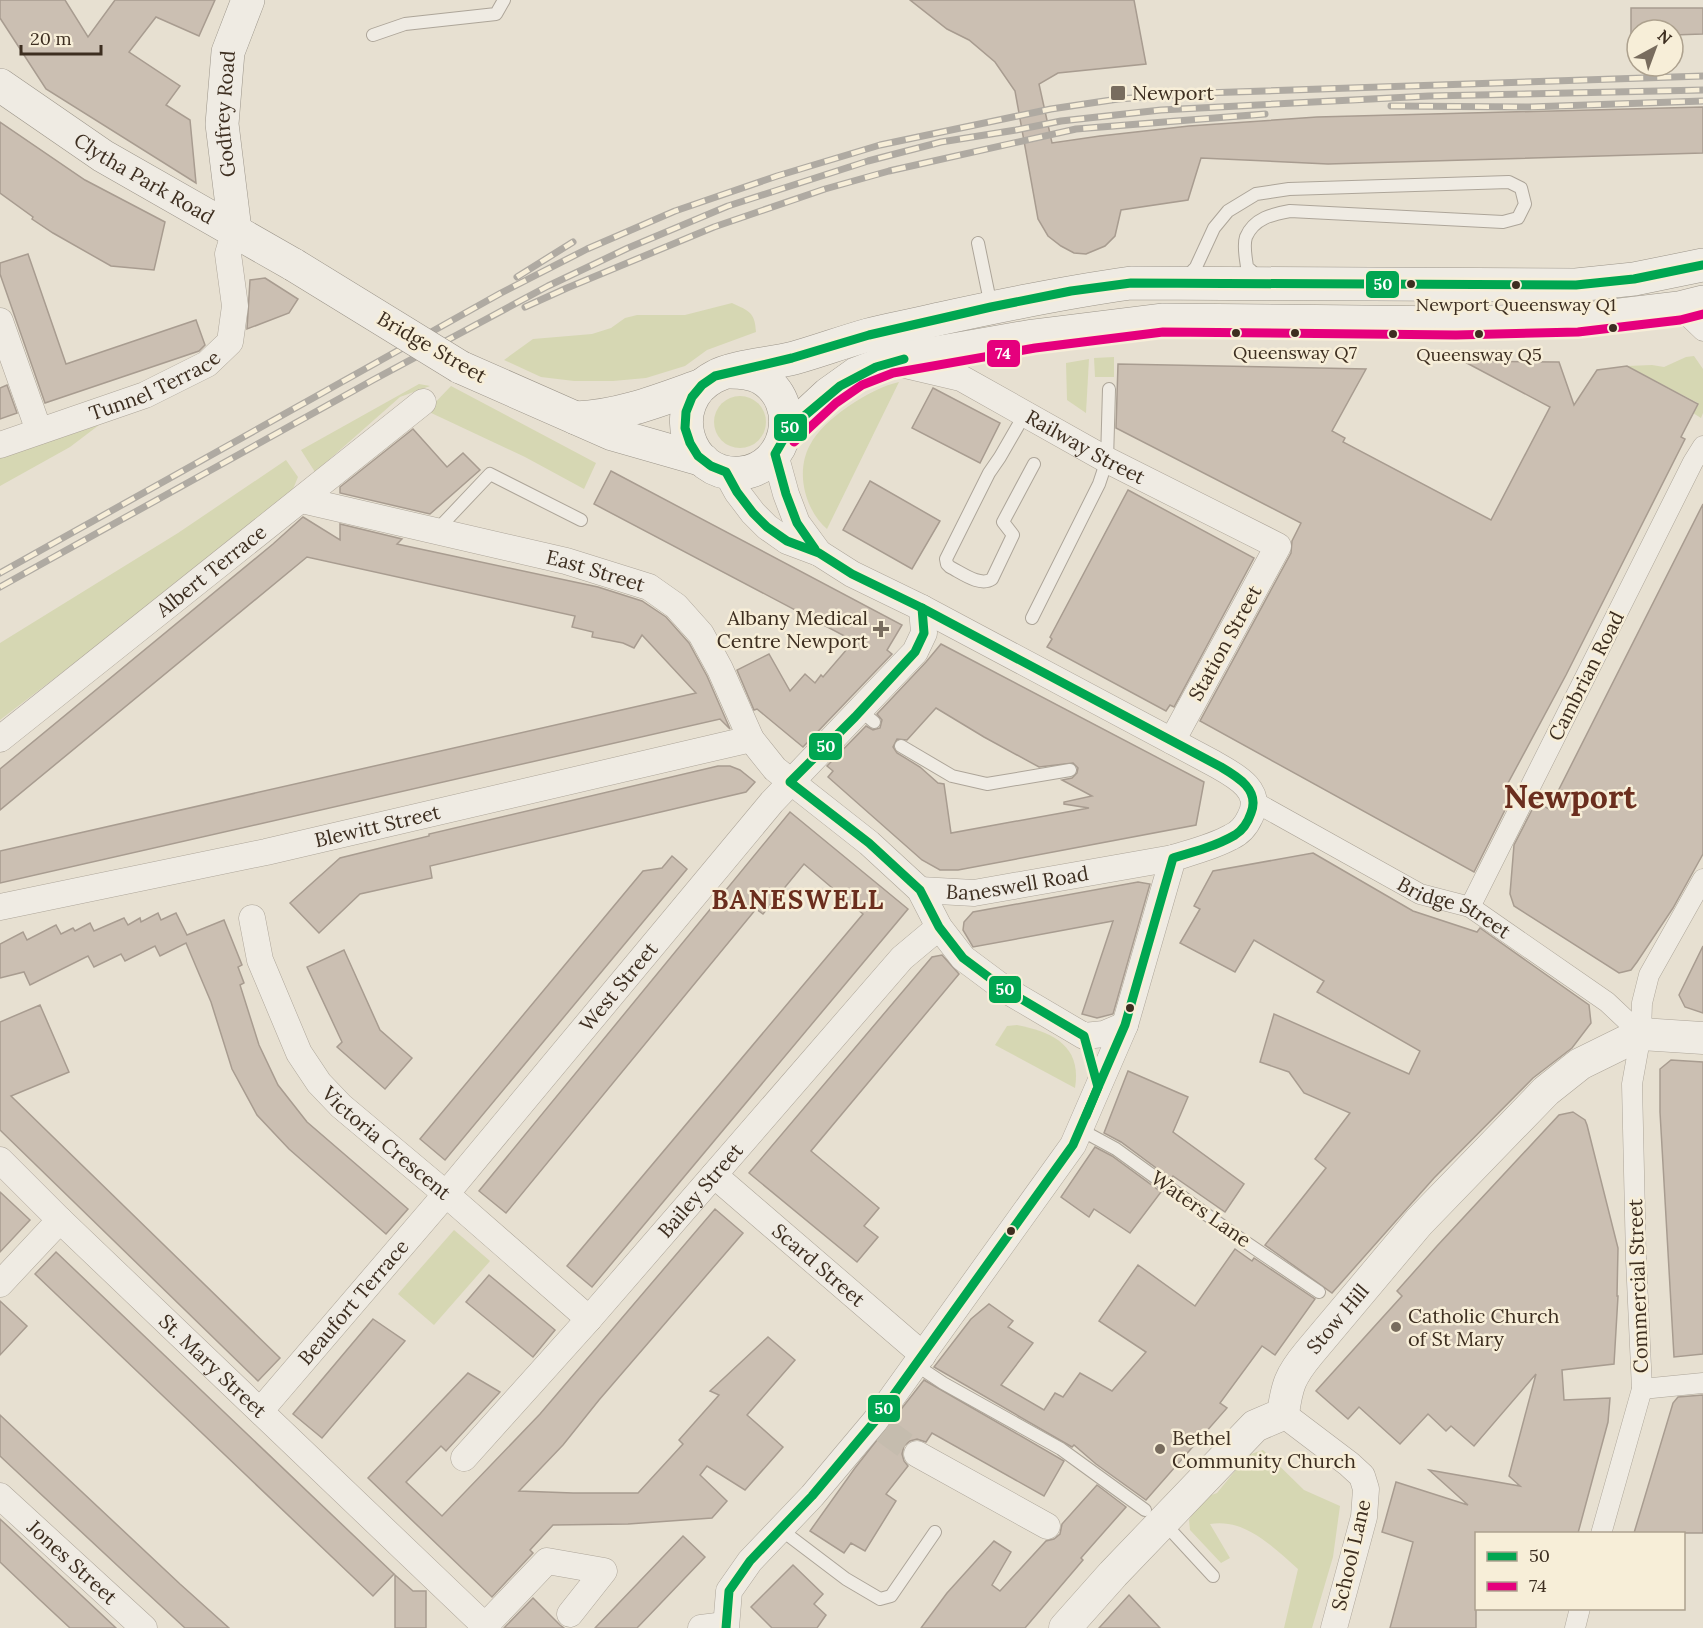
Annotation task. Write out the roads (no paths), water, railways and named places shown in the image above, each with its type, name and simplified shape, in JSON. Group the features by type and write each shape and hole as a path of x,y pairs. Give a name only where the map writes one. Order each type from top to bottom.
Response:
{"main road":[{"name":"Godfrey Road","path":"235,230 222,124 228,52 248,0"},
{"name":"Clytha Park Road","path":"0,85 103,156 294,265"},
{"name":"Bridge Street","path":"294,265 460,367 612,434 715,466"},
{"name":"Bridge Street","path":"576,418 599,417 641,407 716,378 869,335 1071,291 1121,285 1181,283 1576,285 1634,279 1703,265"},
{"path":"781,444 787,417 774,388 761,378 746,373 716,378 692,397 686,412 686,428 690,443 698,456 715,466 742,473 757,469 781,444 828,394 856,374 890,361 1033,336 1162,320 1490,322 1578,320 1684,306"}],"street":[{"name":"Tunnel Terrace","path":"0,445 144,395 207,364 230,342 235,306 228,254 235,230"},
{"path":"1684,306 1703,332"},
{"path":"0,321 39,431"},
{"name":"Railway Street","path":"890,361 961,378 1026,412 1107,460 1278,546"},
{"name":"Albert Terrace","path":"0,739 423,402"},
{"path":"781,444 786,494 796,523 819,553"},
{"name":"Cambrian Road","path":"1470,907 1703,446"},
{"path":"715,466 753,513 767,527 787,541 819,553 852,574 922,608 1172,741 1236,777 1251,792 1255,802"},
{"name":"East Street","path":"302,500 566,561 649,587 676,606 701,634 752,739 775,769 790,782"},
{"name":"Station Street","path":"1172,741 1278,546"},
{"name":"West Street","path":"446,1194 790,782 868,717 915,652 924,633 922,608"},
{"name":"Blewitt Street","path":"0,907 266,852 752,739"},
{"name":"Baneswell Road","path":"790,782 869,843 920,890 974,892 1173,858 1221,842 1240,832 1253,812 1255,802"},
{"name":"Bridge Street","path":"1255,802 1420,894 1470,907 1607,1002 1641,1034"},
{"path":"717,1627 729,1591 750,1561 879,1425 919,1360 1073,1145 1125,1025 1173,858"},
{"name":"Commercial Street","path":"1601,1532 1642,1389 1632,1084 1641,1034 1642,1004 1649,975 1703,879"},
{"path":"920,890 939,927 963,958 1006,990 1084,1036 1104,1034 1125,1025"},
{"name":"Victoria Crescent","path":"252,918 260,960 299,1053 314,1075 341,1106 589,1319"},
{"name":"Bailey Street","path":"464,1458 589,1319 902,958 939,927"},
{"path":"1641,1034 1703,1038"},
{"name":"Stow Hill","path":"1283,1414 1293,1373 1419,1222 1546,1091 1580,1064 1641,1034"},
{"path":"1084,1036 1098,1087"},
{"name":"St. Mary Street","path":"0,1160 486,1627"},
{"name":"Scard Street","path":"714,1175 832,1277 919,1360"},
{"name":"Beaufort Terrace","path":"261,1410 446,1194"},
{"path":"0,1284 60,1220"},
{"path":"1642,1389 1703,1383"},
{"path":"1065,1628 1113,1574 1154,1516 1255,1426 1283,1414"},
{"name":"School Lane","path":"1283,1414 1349,1464 1362,1476 1366,1489 1364,1517 1334,1628"},
{"path":"917,1454 1047,1526"},
{"name":"Jones Street","path":"0,1496 144,1628"},
{"path":"486,1627 547,1560 604,1571 570,1614"},
{"path":"1575,1628 1580,1610"}],"lane":[{"path":"373,35 405,24 496,14 504,0"},
{"path":"1181,283 1196,267 1214,228 1228,211 1256,194 1289,189 1509,182 1521,188 1525,204 1518,218 1503,222 1290,211 1269,214 1255,225 1246,237 1248,267 1263,283"},
{"path":"978,243 991,307"},
{"path":"1032,618 1099,484 1107,460 1109,388"},
{"path":"1026,412 986,479 946,559 947,564 982,582 992,579 1013,535 1003,522 1034,464"},
{"path":"436,531 490,474 581,520"},
{"path":"901,746 952,776 987,784 1070,770"},
{"name":"Waters Lane","path":"1080,1130 1116,1149 1232,1233 1319,1292"},
{"path":"919,1360 943,1383 1061,1449 1154,1516 1213,1576"},
{"path":"780,1529 846,1579 880,1599 891,1596 935,1532"}],"tunnel":[{"path":"884,1430 917,1454"}],"railway":[{"path":"0,573 501,293 587,249 675,211 777,176 880,145 1051,109 1118,99 1204,93 1703,76"},
{"path":"0,587 373,380 548,286 628,248 728,206 868,161 941,142 1061,121 1161,110 1429,96 1703,90"},
{"path":"1391,106 1529,107 1703,101"},
{"path":"525,307 714,227 825,189 889,171 1076,129 1265,114"},
{"path":"517,277 573,242"}],"place":[{"name":"Newport","path":"1118,93"},
{"name":"Newport Queensway Q1","path":"1516,285"},
{"name":"Queensway Q7","path":"1295,333"},
{"name":"Queensway Q5","path":"1479,334"},
{"name":"Albany Medical Centre Newport","path":"881,629"},
{"name":"Catholic Church of St Mary","path":"1396,1327"},
{"name":"Bethel Community Church","path":"1160,1449"}],"district":[{"name":"Newport","path":"1570,797"},
{"name":"BANESWELL","path":"798,900"}]}
